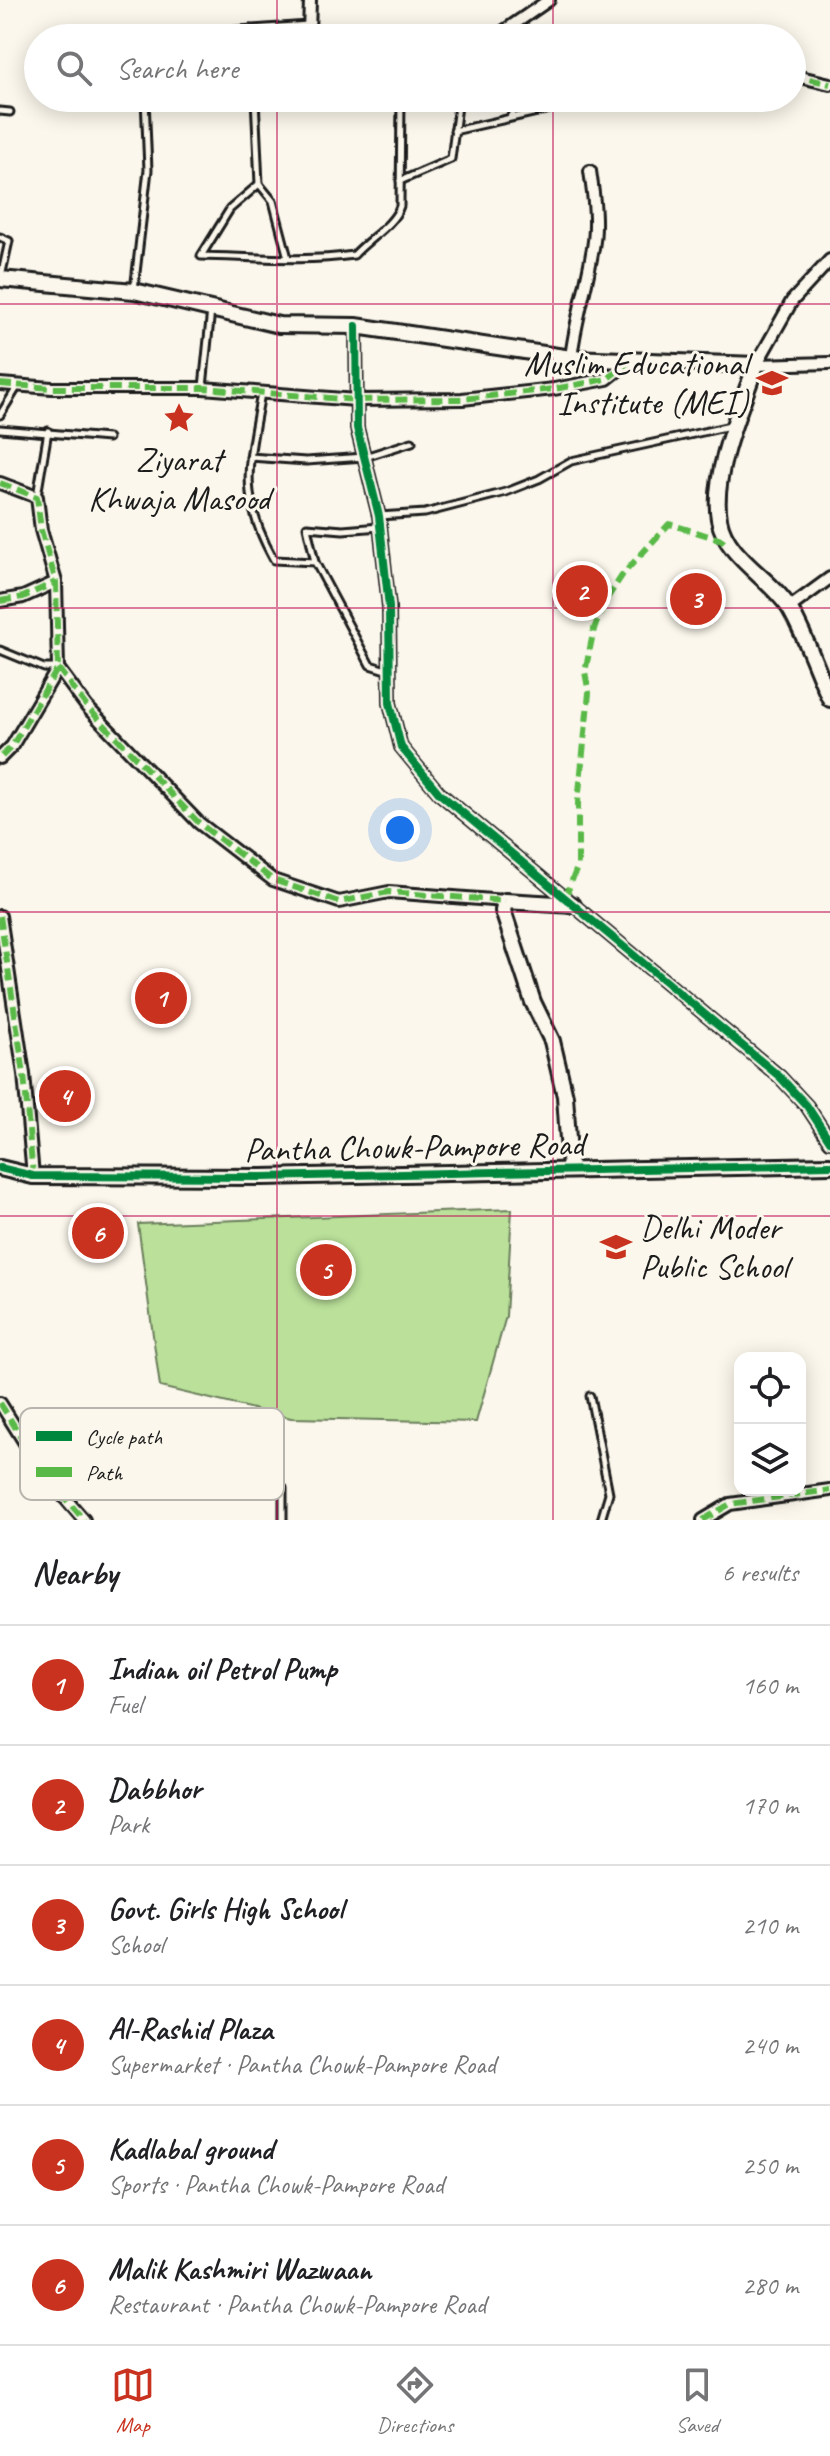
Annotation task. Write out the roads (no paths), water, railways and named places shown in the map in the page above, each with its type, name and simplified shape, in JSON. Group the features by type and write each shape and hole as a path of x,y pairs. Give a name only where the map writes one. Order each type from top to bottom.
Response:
{"street":[{"path":"309,24 310,0"},
{"path":"514,24 549,0"},
{"path":"806,78 830,84"},
{"path":"571,358 576,313 593,252 596,210 590,171"},
{"path":"830,260 792,301 756,365 721,475 718,518 728,546 749,562 789,608 830,699"},
{"path":"0,279 134,291 279,325 356,326 571,358 756,365 830,363"},
{"path":"356,326 357,428 379,521 389,607 390,703 401,747 439,793 780,1077 807,1106 830,1141"},
{"path":"0,384 52,388 203,388 356,400 462,399 554,389 607,379 630,361"},
{"path":"0,483 37,497 41,530 56,582 58,668 12,746 0,758"},
{"path":"789,608 830,578"},
{"path":"0,601 23,597 56,582"},
{"path":"58,668 87,707 199,823 273,880 339,902 389,892 437,899 573,905"},
{"path":"505,901 503,911 533,1002 552,1041 565,1096 570,1168"},
{"path":"0,916 24,1074 33,1176"},
{"name":"Pantha Chowk-Pampore Road","path":"0,1168 33,1176 262,1177 570,1168 830,1165"},
{"path":"0,1403 20,1435"},
{"path":"703,1520 730,1504 830,1490"},
{"path":"67,1500 84,1520"}],"lane":[{"path":"0,111 10,112"},
{"path":"134,291 148,170 146,112"},
{"path":"256,112 259,184 273,201 288,258"},
{"path":"259,184 230,209 201,256 288,258 354,255 371,236 397,217 401,112"},
{"path":"400,181 451,159 457,112"},
{"path":"510,117 513,112"},
{"path":"454,131 534,112"},
{"path":"0,237 9,241 0,279"},
{"path":"203,388 211,309"},
{"path":"0,415 19,384"},
{"path":"261,392 250,457 248,496 256,527 274,560 315,562"},
{"path":"390,672 370,665 315,562 307,527 343,530 425,513 506,492 539,479 571,461 735,425"},
{"path":"0,429 108,438"},
{"path":"37,497 48,431"},
{"path":"250,457 306,461 365,457 412,442"},
{"path":"0,650 44,668 58,668"},
{"path":"590,1396 609,1493 601,1520"}],"place":[{"name":"Muslim Educational Institute (MEI)","path":"772,383"},
{"name":"Ziyarat Khwaja Masood","path":"179,418"},
{"name":"Dabbhor","path":"582,591"},
{"name":"Govt. Girls High School","path":"696,599"},
{"name":"Indian oil Petrol Pump","path":"161,998"},
{"name":"Al-Rashid Plaza","path":"65,1096"},
{"name":"Malik Kashmiri Wazwaan","path":"98,1233"},
{"name":"Delhi Moder Public School","path":"616,1247"},
{"name":"Kadlabal ground","path":"326,1270"}]}
